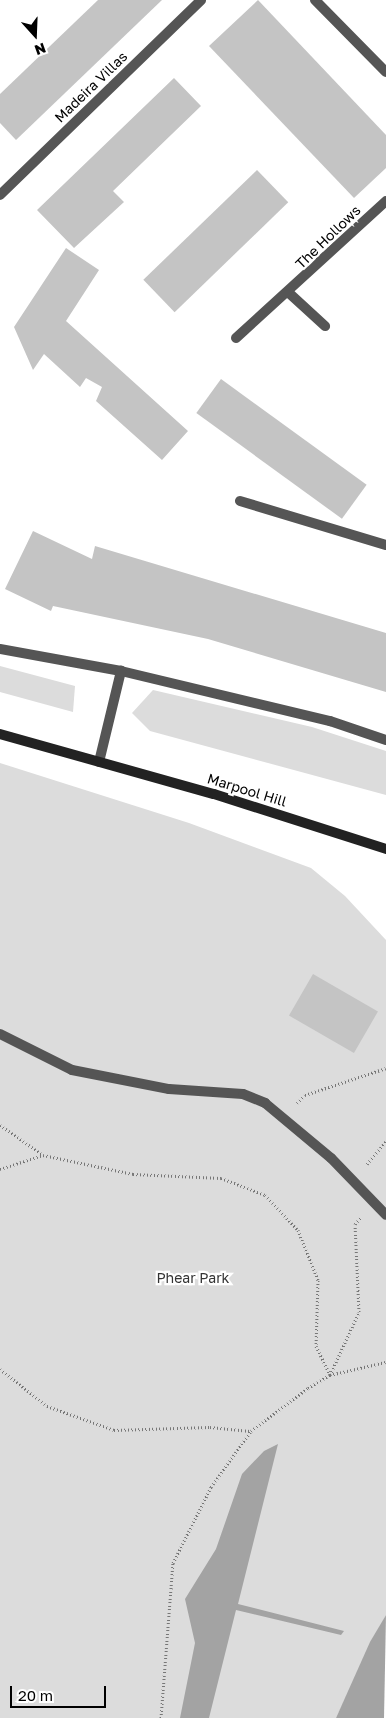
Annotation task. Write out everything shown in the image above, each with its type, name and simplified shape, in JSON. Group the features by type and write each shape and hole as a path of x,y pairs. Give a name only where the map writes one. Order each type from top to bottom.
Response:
{"street":[{"name":"Madeira Villas","path":"0,195 201,0"},
{"path":"315,0 386,72"},
{"name":"The Hollows","path":"236,338 289,292 386,201"},
{"path":"289,292 325,326"},
{"path":"240,501 386,545"},
{"path":"0,649 121,671 330,721 386,740"},
{"path":"99,762 121,671"},
{"name":"Marpool Hill","path":"0,734 386,849"},
{"path":"0,1034 72,1070 169,1089 243,1094 285,1116 352,1181 372,1204 386,1215"}],"path":[{"path":"285,1116 304,1095 386,1068"},
{"path":"0,1126 43,1155 133,1174 222,1178 265,1195 298,1230 318,1280 316,1346 330,1375"},
{"path":"352,1181 386,1141"},
{"path":"0,1169 43,1155"},
{"path":"330,1375 359,1312 355,1224 372,1204"},
{"path":"161,1718 173,1563 211,1486 251,1431 330,1375 386,1362"},
{"path":"0,1369 46,1406 114,1430 210,1427 251,1431"}],"green space":[{"path":"0,666 75,686 73,712 0,692"},
{"path":"153,690 312,727 386,751 386,795 150,731 132,713"},
{"name":"Phear Park","path":"0,763 189,823 311,868 345,896 386,940 386,1615 336,1718 0,1718"}],"shaded area":[{"path":"278,1444 238,1604 344,1631 341,1635 236,1610 209,1718 180,1718 195,1643 185,1599 216,1549 242,1474 264,1451"},
{"path":"386,1615 384,1718 336,1718 370,1642"}],"building":[{"path":"98,0 162,0 16,140 0,123 0,94"},
{"path":"258,0 386,135 386,168 354,198 209,46"},
{"path":"174,78 201,106 113,191 124,202 74,248 37,210"},
{"path":"257,170 288,202 175,312 143,280"},
{"path":"66,248 99,270 66,321 188,431 162,460 96,401 102,387 86,378 80,387 44,354 33,370 14,327"},
{"path":"221,379 367,485 342,519 196,413"},
{"path":"33,531 92,559 95,546 386,633 386,692 208,639 53,606 51,611 5,589"},
{"path":"313,974 378,1011 354,1053 289,1016"}]}
